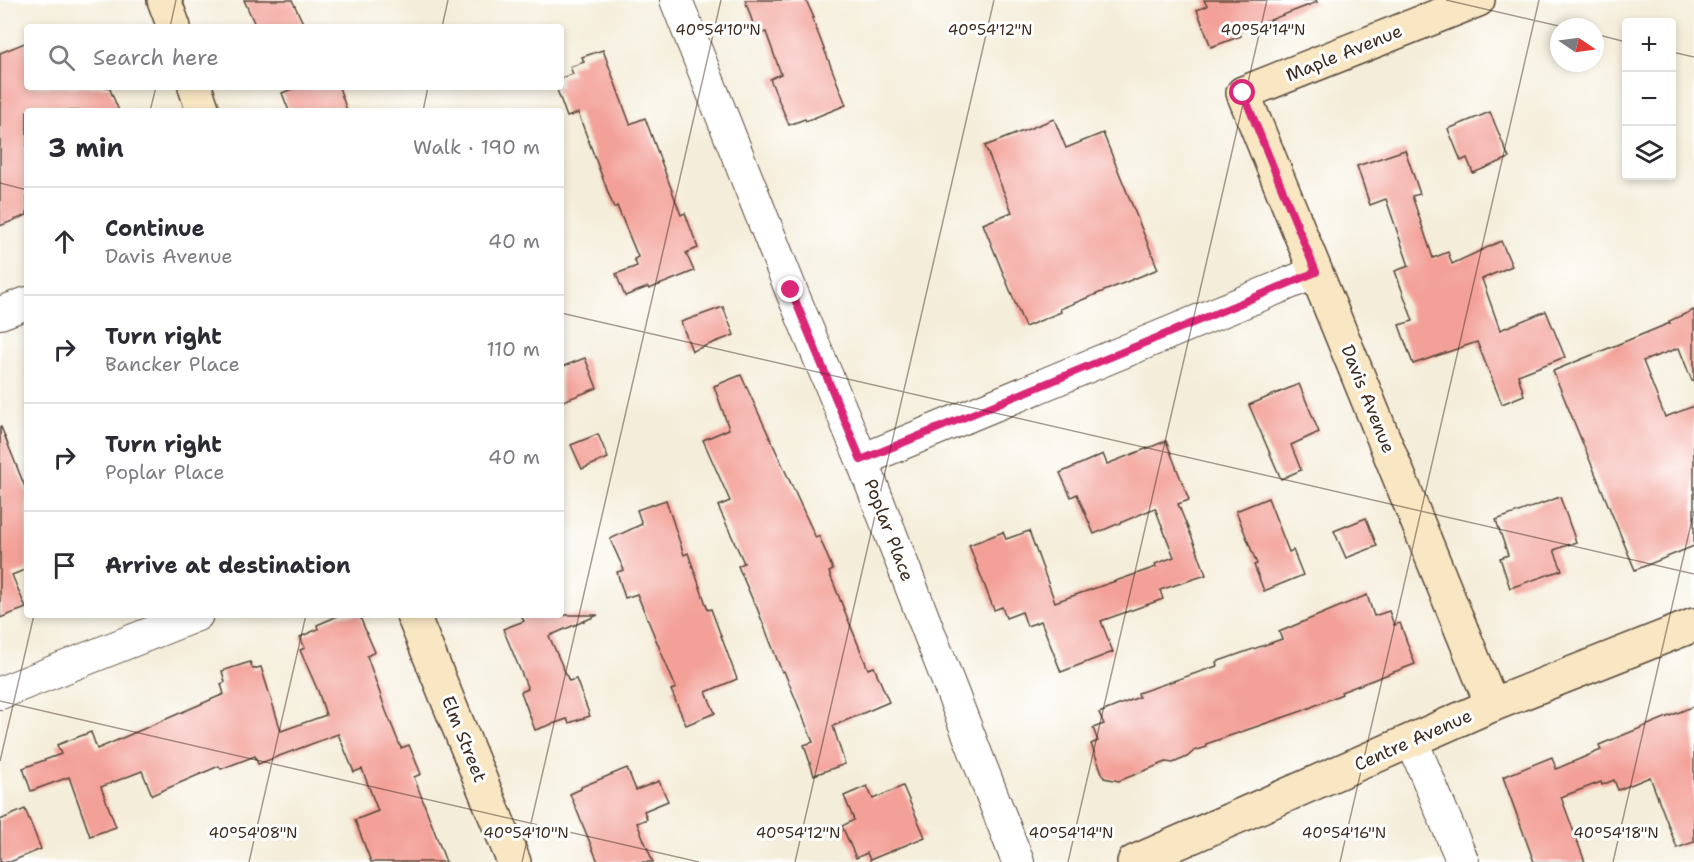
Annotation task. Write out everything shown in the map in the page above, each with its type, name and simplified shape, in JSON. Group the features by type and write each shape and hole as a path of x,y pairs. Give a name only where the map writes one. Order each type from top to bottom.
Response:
{"street":[{"path":"164,0 173,24"},
{"name":"Poplar Place","path":"676,0 861,460 1018,862"},
{"name":"Maple Avenue","path":"1243,93 1478,0"},
{"path":"196,90 202,108"},
{"name":"Davis Avenue","path":"1243,93 1492,705"},
{"path":"861,460 1316,272"},
{"path":"0,313 24,304"},
{"path":"0,693 189,618"},
{"name":"Elm Street","path":"414,618 514,862"},
{"name":"Centre Avenue","path":"1134,862 1492,705 1694,625"},
{"path":"1412,741 1462,862"}],"building":[{"path":"244,0 292,0 304,24 255,24"},
{"path":"745,0 806,0 846,105 806,121 805,119 789,125 770,79 781,74 766,32 757,35"},
{"path":"1204,0 1316,0 1317,2 1239,32 1241,36 1211,47 1197,10 1207,6"},
{"path":"24,43 24,90 110,90 118,108 24,108 24,216 0,226 0,53"},
{"path":"603,50 630,124 645,118 681,215 685,213 698,248 686,253 694,271 625,296 616,274 637,266 634,259 638,257 617,206 614,208 578,113 567,117 557,90 564,90 564,77 573,74 570,67 584,62 582,57"},
{"path":"290,90 340,90 346,108 288,108 282,93"},
{"path":"1490,112 1509,158 1473,173 1467,158 1461,161 1448,129"},
{"path":"1054,119 1066,148 1103,133 1158,269 1060,309 1061,312 1025,327 983,224 1012,212 985,146"},
{"path":"1405,150 1420,194 1412,196 1433,258 1448,252 1452,264 1501,241 1512,266 1482,279 1500,330 1546,311 1565,357 1518,375 1524,395 1502,404 1477,342 1413,364 1399,325 1413,321 1395,271 1409,266 1386,199 1370,205 1357,166"},
{"path":"723,307 734,335 692,351 681,322"},
{"path":"1694,310 1694,381 1692,381 1679,348 1643,361 1665,417 1694,406 1694,546 1635,570 1553,371 1670,323 1669,321"},
{"path":"585,358 597,388 564,401 564,366"},
{"path":"741,375 816,538 819,536 833,570 829,572 868,669 874,667 889,702 833,726 845,764 814,775 804,745 813,742 738,566 744,563 718,506 730,501 703,440 729,429 714,386"},
{"path":"1299,384 1319,432 1291,445 1301,470 1281,479 1249,405"},
{"path":"1,427 24,484 24,570 12,575 24,603 24,609 0,618"},
{"path":"598,434 608,458 582,469 571,445"},
{"path":"1166,441 1189,500 1178,504 1206,575 1160,590 1163,599 1101,621 1113,652 1061,672 1041,621 1027,626 1022,612 1006,618 1002,607 994,610 969,545 1003,532 1006,539 1029,531 1055,602 1156,567 1155,564 1174,557 1155,508 1094,534 1077,494 1071,497 1060,473 1103,454 1107,464"},
{"path":"1560,497 1576,542 1554,550 1562,570 1510,588 1500,558 1508,555 1496,520"},
{"path":"1268,498 1289,552 1293,550 1303,575 1264,591 1254,565 1257,564 1236,511"},
{"path":"666,500 684,555 688,553 708,610 711,609 737,679 706,692 715,713 686,725 671,690 676,688 637,594 625,598 617,572 624,570 610,539 642,524 637,510"},
{"path":"1366,518 1377,546 1346,558 1334,531"},
{"path":"1367,595 1374,616 1389,611 1394,625 1400,623 1415,664 1341,692 1342,694 1302,711 1206,744 1207,747 1194,751 1173,763 1166,762 1119,781 1104,778 1091,744 1098,741 1093,728 1104,724 1099,713 1139,697 1138,693 1217,666 1216,662 1282,639 1279,632"},
{"path":"598,615 549,636 569,681 576,679 590,716 569,723 567,719 535,730 521,692 528,689 503,629 524,621 522,618"},
{"path":"333,618 360,618 375,652 367,656 386,711 401,748 409,745 421,774 414,777 446,862 371,862 355,820 378,811 362,769 354,772 338,734 258,764 255,756 221,769 219,766 152,795 142,771 101,787 116,827 90,836 69,777 31,791 23,768 61,754 57,745 91,732 97,749 224,694 221,684 225,682 222,671 250,662 253,669 261,667 281,731 326,715 300,650 305,648 300,637 318,629 317,625"},
{"path":"1694,706 1694,842 1677,848 1650,777 1618,790 1614,780 1602,785 1601,782 1561,797 1585,862 1534,862 1503,777 1552,757 1556,769 1601,750 1599,745"},
{"path":"627,768 636,790 659,781 668,801 644,811 647,819 637,823 653,862 598,862 570,794 581,787"},
{"path":"867,786 873,799 903,786 925,837 870,860 867,853 856,858 842,826 854,820 844,796"},
{"path":"25,809 41,849 10,862 0,862 0,820"}],"route":[{"path":"791,290 861,460 1316,272 1243,93"}]}
